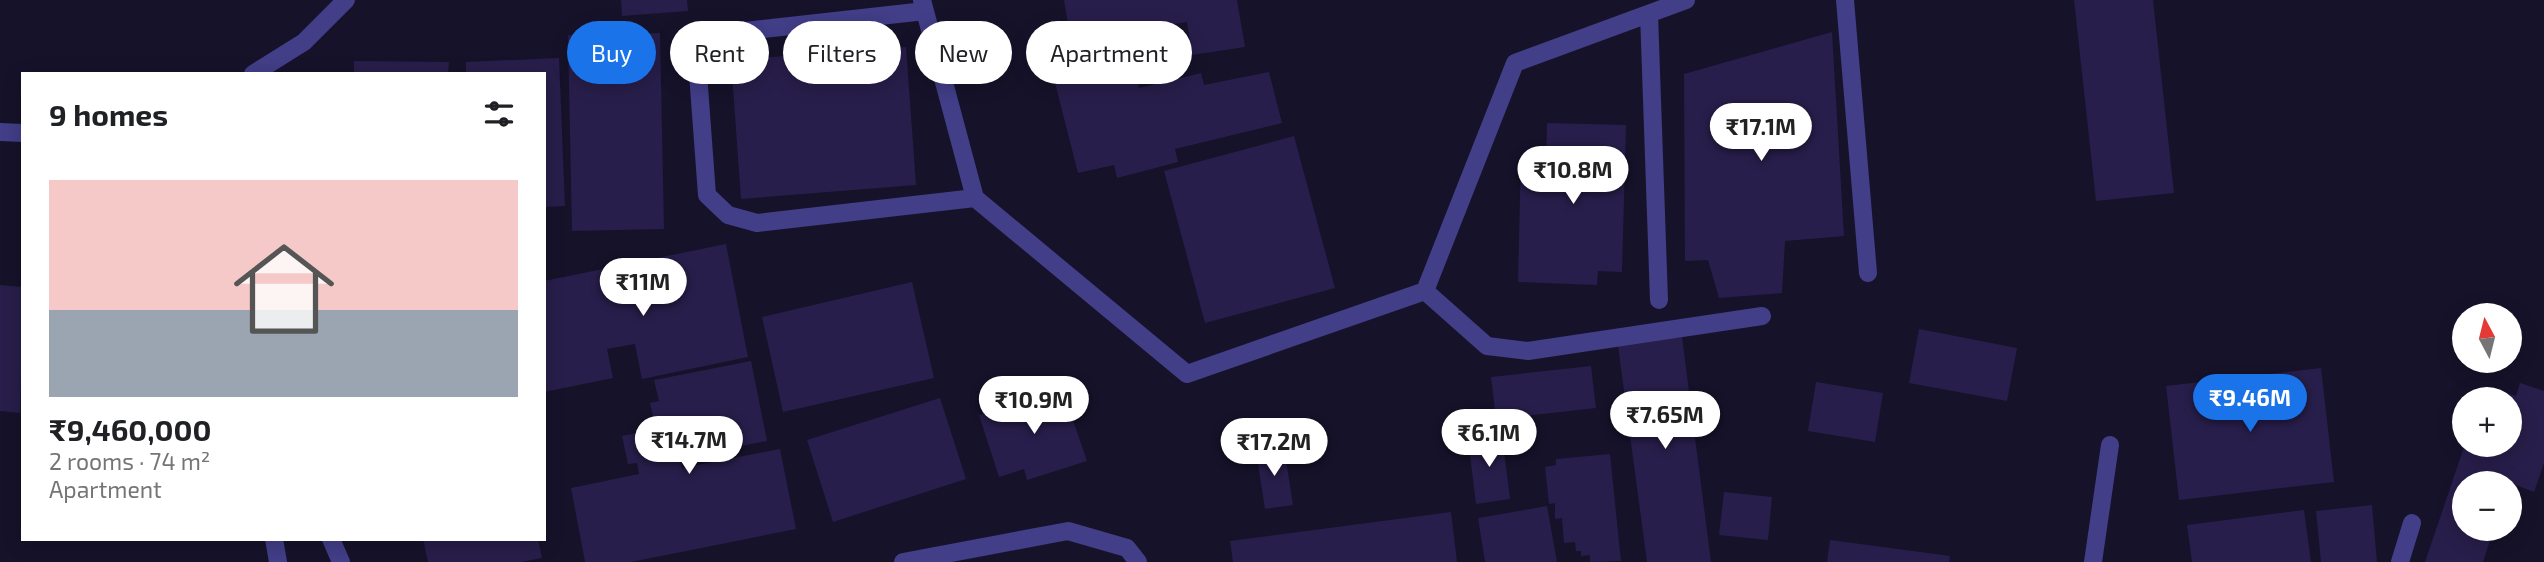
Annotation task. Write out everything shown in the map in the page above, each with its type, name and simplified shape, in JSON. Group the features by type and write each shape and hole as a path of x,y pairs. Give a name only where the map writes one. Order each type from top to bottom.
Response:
{"street":[{"path":"256,72 304,42 346,0"},
{"path":"975,198 757,223 728,215 707,195 697,60 708,42 727,33 924,6 975,198 1187,374 1424,291 1515,63 1686,0"},
{"path":"1845,0 1868,273"},
{"path":"1649,13 1659,300"},
{"path":"0,132 21,132"},
{"path":"1424,291 1488,346 1528,351 1762,316"},
{"path":"2093,562 2110,445"},
{"path":"2400,562 2412,523"},
{"path":"903,562 1068,531 1127,548 1139,562"},
{"path":"274,541 278,562"},
{"path":"332,541 341,562"}],"building":[{"path":"621,0 687,0 688,11 622,16"},
{"path":"1064,0 1237,0 1245,47 1192,55 1192,21 1068,21"},
{"path":"2074,0 2153,0 2174,193 2096,201"},
{"path":"1832,32 1844,236 1785,241 1782,293 1719,298 1708,260 1685,261 1684,74"},
{"path":"656,33 660,33 664,229 572,231 569,84 656,84"},
{"path":"901,47 906,47 916,185 741,199 733,84 769,84 769,57 783,56 783,84 901,84"},
{"path":"559,58 565,206 546,207 546,72 466,72 466,62"},
{"path":"354,61 449,62 448,72 354,72"},
{"path":"1269,72 1282,123 1175,149 1178,162 1117,178 1114,165 1078,173 1055,84 1138,84 1139,88 1156,84 1192,84 1192,75 1201,73 1204,85"},
{"path":"1547,123 1626,125 1622,272 1598,271 1597,285 1518,282 1521,157 1546,157"},
{"path":"1294,136 1335,288 1205,323 1164,171"},
{"path":"726,244 748,357 642,379 635,344 607,349 613,378 546,392 546,281"},
{"path":"912,282 934,378 783,412 762,317"},
{"path":"0,285 21,287 21,371 20,413 0,411"},
{"path":"1919,329 2017,348 2007,401 1909,383"},
{"path":"1682,337 1711,562 1647,562 1618,346"},
{"path":"751,361 767,441 726,449 725,443 679,452 682,468 780,449 796,529 631,562 585,562 571,488 639,474 637,463 628,464 622,436 656,429 650,403 659,401 654,380"},
{"path":"1591,366 1596,408 1496,419 1491,377"},
{"path":"2321,368 2334,482 2179,500 2166,386"},
{"path":"1816,382 1883,393 1875,442 1808,431"},
{"path":"2520,383 2544,391 2544,463 2534,492 2522,488 2522,471 2456,471 2461,457 2522,457 2522,387 2519,387"},
{"path":"1062,388 1087,461 1027,480 1024,469 999,477 979,415"},
{"path":"940,398 966,479 833,522 807,440"},
{"path":"1502,435 1510,499 1476,504 1468,439"},
{"path":"1284,447 1293,505 1265,509 1256,451"},
{"path":"1610,454 1621,561 1590,562 1590,555 1581,556 1581,551 1576,551 1575,542 1564,543 1562,518 1555,519 1555,503 1549,504 1545,467 1556,465 1556,459"},
{"path":"2452,482 2452,541 2490,541 2483,562 2425,562"},
{"path":"1724,492 1772,497 1768,540 1719,535"},
{"path":"2372,505 2377,562 2321,562 2316,511"},
{"path":"1547,506 1557,562 1485,562 1478,518"},
{"path":"2304,510 2311,562 2192,562 2187,525"},
{"path":"1451,512 1457,562 1233,562 1230,541"},
{"path":"1830,540 1950,556 1949,562 1827,562"},
{"path":"423,541 538,541 542,558 521,562 428,562"}]}
